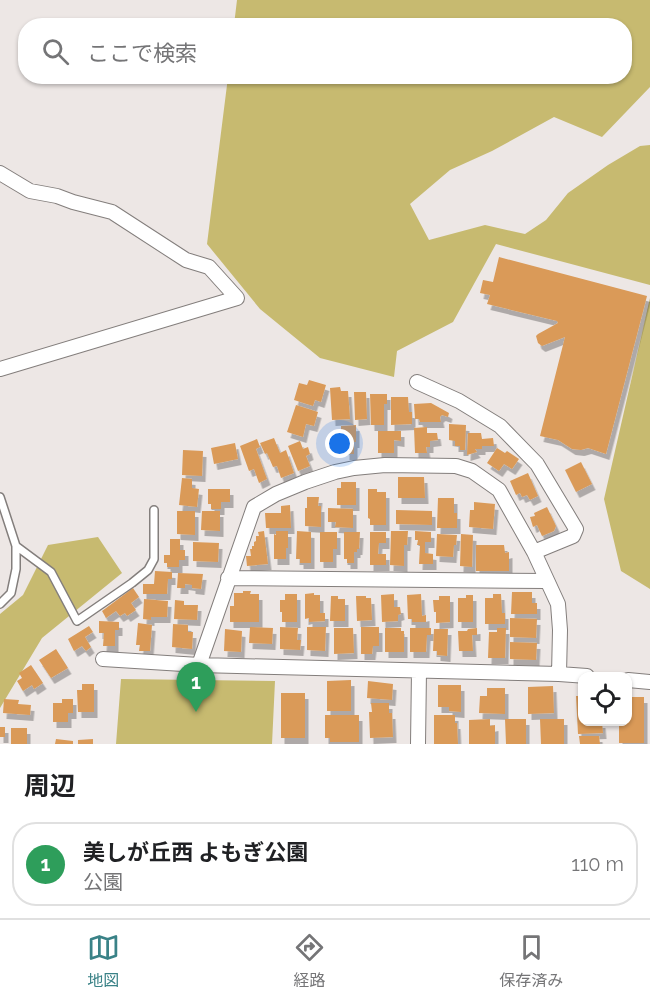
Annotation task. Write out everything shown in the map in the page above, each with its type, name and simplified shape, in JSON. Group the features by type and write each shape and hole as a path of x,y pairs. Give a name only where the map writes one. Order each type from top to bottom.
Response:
{"street":[{"path":"0,173 30,191 57,196 112,212 186,260 209,267 237,298 0,369"},
{"path":"417,382 459,401 500,426 537,464 576,529 573,536 534,552"},
{"path":"199,665 254,507 276,494 335,472 354,468 385,465 456,466 472,471 500,490 534,552 558,604 559,674"},
{"path":"228,578 547,581"},
{"path":"103,659 199,665 578,675"},
{"path":"418,744 419,671"},
{"path":"632,680 650,682"}],"lane":[{"path":"0,497 16,546 16,569 11,593 0,604"},
{"path":"16,546 51,572 77,621 147,570 154,559 154,510"}],"shaded area":[{"path":"237,0 650,0 650,87 602,137 554,117 492,151 450,170 410,204 429,240 485,225 525,234 546,220 568,193 640,146 650,145 650,285 496,244 453,322 397,351 394,377 320,358 260,309 207,244 227,84 632,84 632,18 235,18"},
{"path":"650,298 650,589 621,571 604,499"},
{"path":"98,537 122,573 42,638 0,708 0,614 23,595 48,545"},
{"path":"121,679 275,681 272,744 116,744"}],"building":[{"path":"499,257 647,296 606,454 588,448 572,449 558,440 540,436 565,337 542,346 538,343 536,336 558,323 557,321 487,304 490,295 480,293 483,280 493,282"},
{"path":"309,380 326,385 321,402 315,400 313,406 294,400 299,383 307,385"},
{"path":"340,387 341,391 348,391 350,419 332,420 330,388"},
{"path":"354,392 366,392 367,419 355,420"},
{"path":"370,394 387,394 387,404 384,404 384,425 371,425"},
{"path":"391,397 408,397 412,424 391,425"},
{"path":"431,403 449,413 448,417 442,415 441,422 420,422 419,419 415,419 414,404"},
{"path":"296,405 318,412 314,426 306,424 303,437 287,432"},
{"path":"449,424 466,425 465,450 460,450 460,446 455,446 455,441 449,440"},
{"path":"356,425 354,454 346,454 344,441 341,441 341,426"},
{"path":"427,427 427,433 437,433 438,440 430,441 430,447 426,447 427,453 415,453 414,428"},
{"path":"378,431 401,431 401,441 394,440 394,453 378,453"},
{"path":"468,433 481,433 482,439 493,438 494,446 482,446 482,449 475,449 477,452 467,455"},
{"path":"274,438 280,453 286,450 294,473 281,478 277,466 273,467 260,443"},
{"path":"257,439 260,447 256,449 267,479 259,483 254,469 249,471 240,446"},
{"path":"300,441 303,449 308,447 310,454 306,456 310,466 298,471 288,446"},
{"path":"235,443 238,459 214,464 211,448"},
{"path":"497,448 519,459 512,469 504,464 499,471 487,463"},
{"path":"183,450 203,451 202,476 182,475"},
{"path":"581,462 592,484 576,492 565,470"},
{"path":"528,473 538,496 530,500 527,495 522,497 520,493 516,495 510,481"},
{"path":"398,477 424,477 425,498 398,498"},
{"path":"182,478 192,479 192,488 199,489 197,507 179,505"},
{"path":"341,482 356,482 356,505 337,505 337,488 341,488"},
{"path":"208,489 230,489 230,502 221,502 221,509 211,509 211,504 208,504"},
{"path":"368,489 386,492 386,525 370,525"},
{"path":"307,497 319,497 321,527 305,526"},
{"path":"438,498 454,498 457,528 437,528"},
{"path":"474,502 495,504 493,529 469,527 470,510 474,510"},
{"path":"290,505 291,528 266,528 265,513 281,513 281,506"},
{"path":"547,507 556,526 554,531 542,536 537,525 533,527 530,517"},
{"path":"328,508 353,509 353,528 335,527 336,522 328,522"},
{"path":"396,510 432,511 432,525 396,524"},
{"path":"177,511 195,511 195,535 177,534"},
{"path":"202,511 220,511 220,531 201,530"},
{"path":"264,531 268,564 247,566 246,556 251,556 250,549 254,546 256,536 259,536 258,532"},
{"path":"276,531 288,531 286,559 274,559"},
{"path":"297,531 311,532 311,563 300,563 300,559 296,559"},
{"path":"391,531 408,531 407,545 404,545 404,566 390,565"},
{"path":"415,531 431,532 431,542 425,542 425,553 433,554 433,564 419,564 420,545 417,545 418,540 415,540"},
{"path":"320,532 337,532 337,549 333,549 333,562 320,562"},
{"path":"344,532 360,532 359,549 354,552 354,563 347,563 347,559 344,559"},
{"path":"370,532 386,532 386,543 379,543 378,554 386,554 386,565 370,565"},
{"path":"437,534 457,535 453,557 436,556"},
{"path":"461,534 473,535 472,567 460,566"},
{"path":"170,539 180,539 180,550 185,550 185,560 179,560 179,567 167,567 167,563 164,563 164,555 170,555"},
{"path":"193,542 219,543 218,562 193,561"},
{"path":"476,545 504,545 505,553 509,552 509,571 476,571"},
{"path":"155,571 172,572 172,579 168,579 167,594 143,594 143,584 154,584"},
{"path":"178,573 203,574 201,589 185,584 185,588 177,588"},
{"path":"133,588 139,597 131,603 136,610 127,616 125,613 120,616 116,611 106,618 102,611"},
{"path":"243,591 259,594 259,622 230,622 230,606 234,606 234,593 243,593"},
{"path":"512,592 532,592 532,603 537,603 537,614 511,614"},
{"path":"314,593 314,595 320,595 320,613 325,613 325,621 309,622 309,618 305,619 305,594"},
{"path":"285,594 297,594 297,622 282,622 280,600 285,600"},
{"path":"394,594 394,607 400,607 401,614 398,615 398,621 382,622 381,595"},
{"path":"421,594 422,616 426,615 426,622 412,622 412,619 408,619 407,595"},
{"path":"493,594 501,594 505,624 485,624 485,598 493,598"},
{"path":"466,595 473,595 473,622 458,622 458,598 466,598"},
{"path":"331,596 345,599 345,621 330,621"},
{"path":"356,596 371,598 372,620 357,621"},
{"path":"439,596 450,596 450,622 436,623 433,600 439,600"},
{"path":"144,599 168,601 167,617 143,619"},
{"path":"175,600 184,601 184,605 198,605 197,620 174,619"},
{"path":"510,618 537,619 536,638 510,637"},
{"path":"99,621 119,622 119,630 115,630 115,646 103,646 104,633 99,633"},
{"path":"138,623 152,625 150,651 139,651 140,645 136,645"},
{"path":"173,624 188,625 188,632 193,632 192,649 172,647"},
{"path":"89,626 93,632 85,637 91,647 86,651 82,646 74,651 68,639"},
{"path":"250,627 273,628 272,644 249,643"},
{"path":"280,627 298,628 297,640 301,640 300,650 280,649"},
{"path":"307,627 326,627 325,651 307,650"},
{"path":"361,627 379,627 379,646 373,646 372,654 361,654"},
{"path":"334,628 353,628 354,653 334,654"},
{"path":"385,628 401,628 401,631 404,631 404,652 385,652"},
{"path":"410,628 431,628 431,635 427,635 426,652 410,652"},
{"path":"477,628 477,635 472,635 473,651 459,651 458,631"},
{"path":"497,628 506,628 505,658 488,658 489,632 497,632"},
{"path":"225,629 242,631 241,652 224,651"},
{"path":"434,629 448,629 447,656 437,655 437,651 433,651"},
{"path":"510,642 537,643 536,660 510,659"},
{"path":"56,649 68,668 51,678 39,660"},
{"path":"31,665 43,683 34,689 32,685 23,691 17,681 22,678 19,673"},
{"path":"351,680 351,711 327,711 327,681"},
{"path":"368,681 393,684 392,700 367,698"},
{"path":"82,684 94,684 94,712 78,712 77,690 82,690"},
{"path":"438,685 461,685 461,712 449,711 449,707 438,707"},
{"path":"553,686 554,713 528,714 528,687"},
{"path":"487,688 505,688 505,714 479,713 480,696 487,696"},
{"path":"281,693 305,693 305,738 281,738"},
{"path":"576,696 578,696 578,726 602,726 603,733 578,734"},
{"path":"632,697 644,697 644,743 619,743 619,726 632,726"},
{"path":"4,699 19,700 18,704 31,705 30,715 3,713"},
{"path":"62,699 73,699 73,713 68,713 68,722 53,722 53,703 62,703"},
{"path":"371,703 389,703 389,713 392,713 393,737 370,738"},
{"path":"325,715 359,715 359,742 330,742 330,738 325,738"},
{"path":"434,715 455,715 458,744 434,744"},
{"path":"490,719 490,726 495,725 495,744 469,744 469,720"},
{"path":"505,719 526,719 526,744 506,744"},
{"path":"540,719 564,719 564,744 541,744"},
{"path":"0,727 5,727 5,737 0,737"},
{"path":"11,728 27,728 27,744 11,744"},
{"path":"579,736 599,736 600,744 580,744"},
{"path":"56,739 73,741 73,744 55,744"},
{"path":"93,739 93,744 78,744 78,740"}],"place":[{"name":"美しが丘西 よもぎ公園","path":"196,712"}]}
